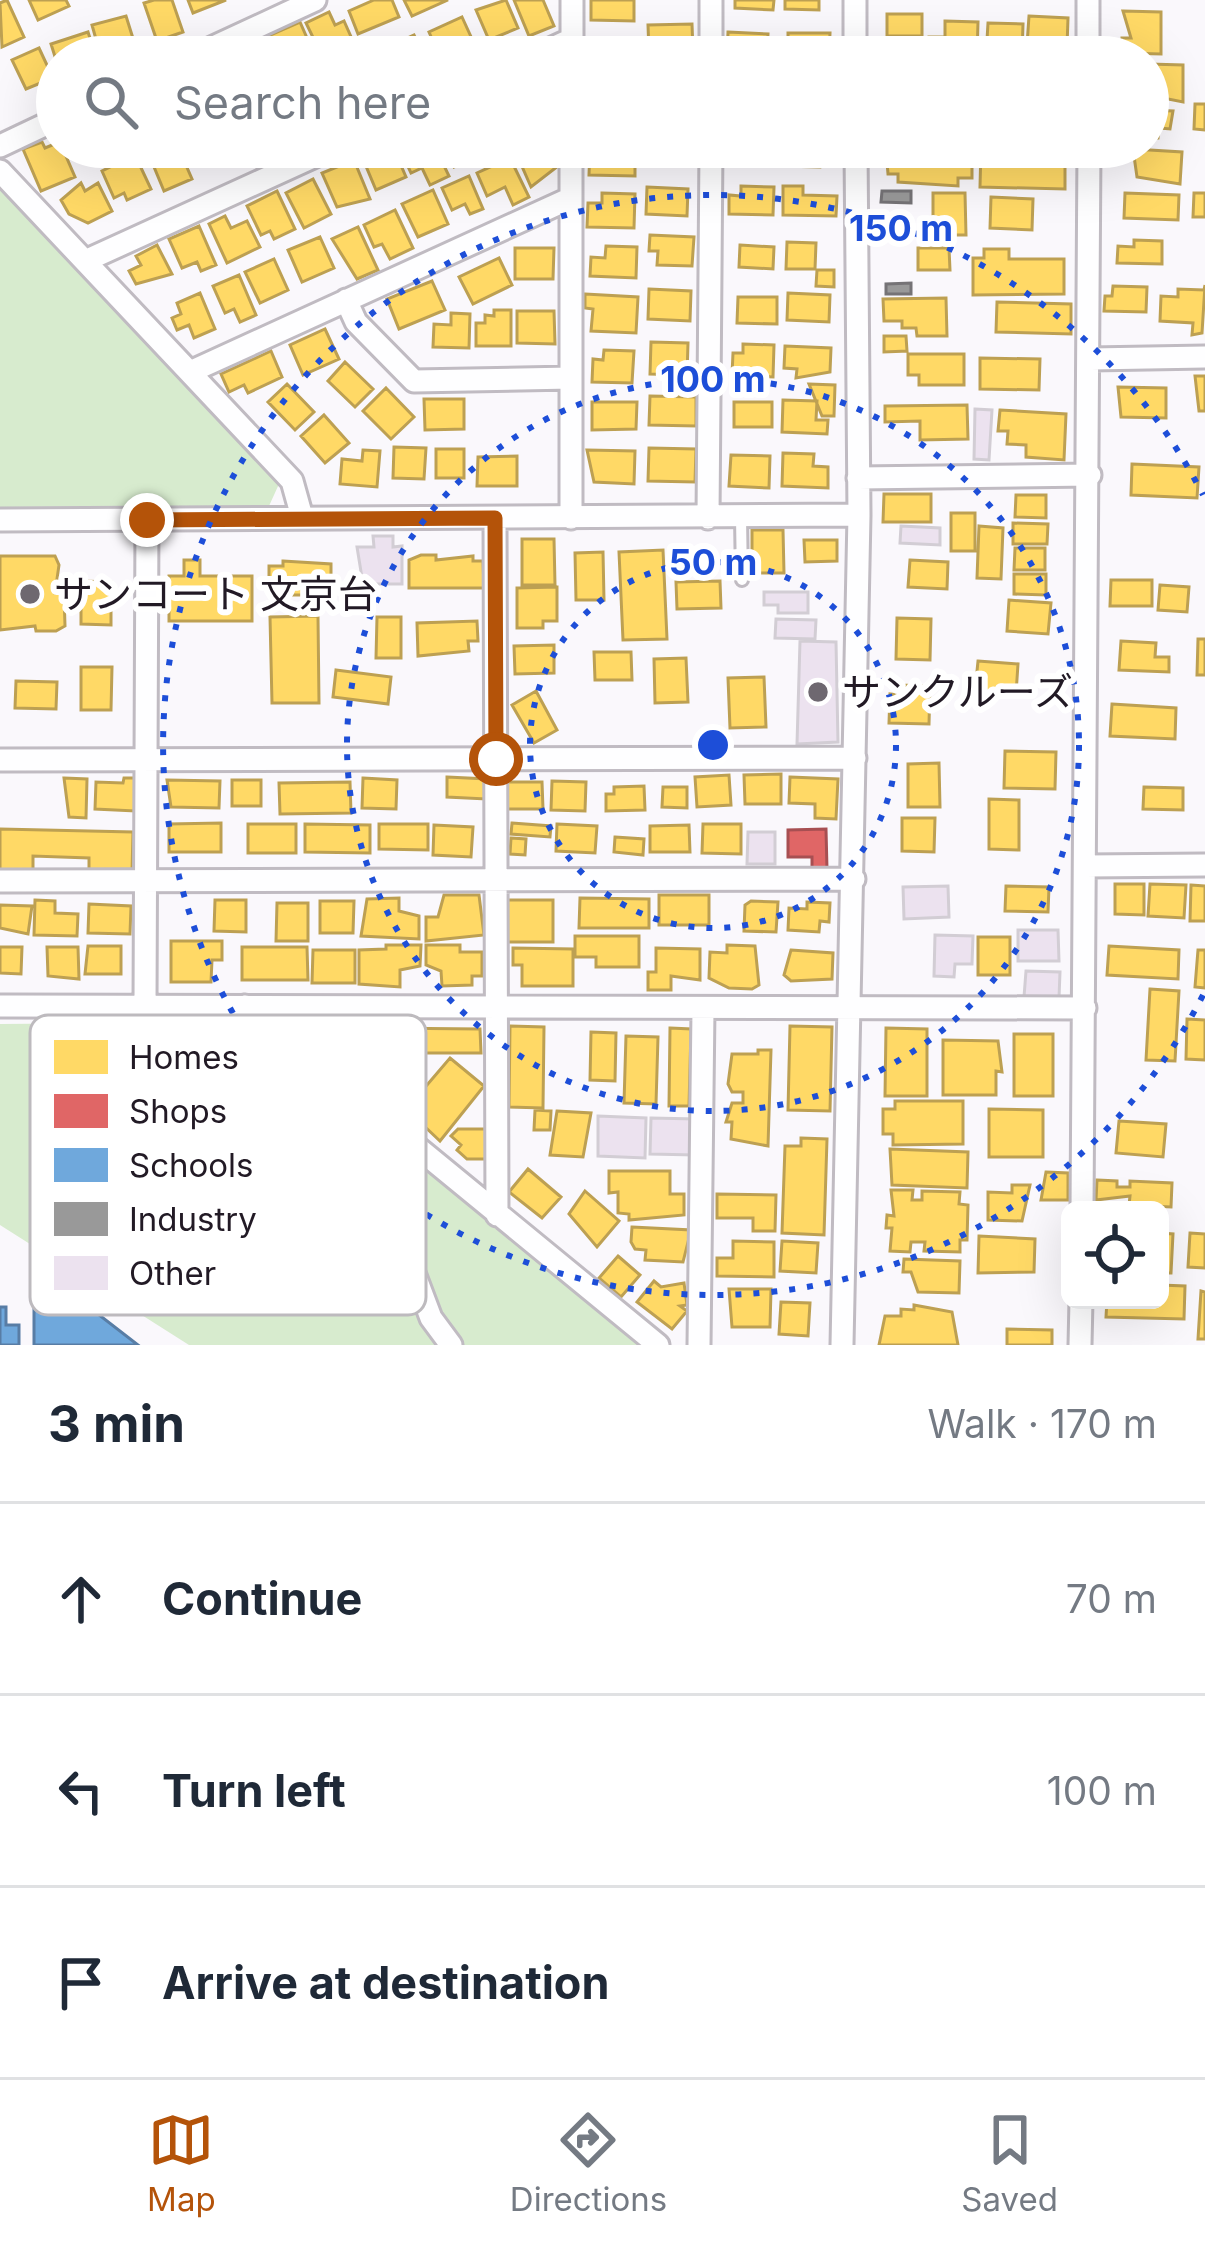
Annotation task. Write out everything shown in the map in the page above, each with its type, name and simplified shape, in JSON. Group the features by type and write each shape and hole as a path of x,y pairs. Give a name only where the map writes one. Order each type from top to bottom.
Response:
{"street":[{"path":"237,36 315,0"},
{"path":"572,0 572,36"},
{"path":"711,0 711,36"},
{"path":"855,0 855,36"},
{"path":"1088,0 1088,36"},
{"path":"0,146 36,129"},
{"path":"85,261 289,168"},
{"path":"571,168 571,518"},
{"path":"708,518 711,168"},
{"path":"842,1345 859,515 856,168"},
{"path":"1082,1201 1089,168"},
{"path":"0,171 292,481 302,518"},
{"path":"190,372 571,198"},
{"path":"346,300 356,322 414,381 571,378"},
{"path":"1091,359 1205,357"},
{"path":"858,478 1090,475"},
{"path":"0,520 859,515"},
{"path":"495,518 496,1215"},
{"path":"145,1006 147,520"},
{"path":"0,760 855,758"},
{"path":"1085,866 1205,865"},
{"path":"0,881 854,879"},
{"path":"0,1006 1085,1008"},
{"path":"245,1006 256,1015"},
{"path":"699,1345 703,1010"},
{"path":"426,1157 658,1345"},
{"path":"426,1305 451,1345"},
{"path":"1080,1345 1081,1309"}],"lane":[{"path":"741,518 742,580"}],"green space":[{"path":"0,187 279,484 269,506 0,507"},
{"path":"0,1024 30,1024 30,1244 0,1225"},
{"path":"426,1167 648,1345 189,1345 142,1315 426,1315"}],"building: Homes":[{"path":"7,0 24,37 2,47 0,3"},
{"path":"29,0 66,0 69,6 38,20"},
{"path":"172,0 183,32 155,36 144,3"},
{"path":"188,0 226,0 193,13"},
{"path":"374,0 392,0 399,17 358,34 349,11"},
{"path":"404,0 448,0 412,16"},
{"path":"506,0 518,28 487,36 476,10"},
{"path":"514,0 543,0 554,26 529,36"},
{"path":"591,0 634,0 634,21 591,20"},
{"path":"735,0 774,0 773,10 735,8"},
{"path":"785,0 819,0 819,10 785,9"},
{"path":"1123,11 1161,12 1161,36 1130,36"},
{"path":"329,12 335,25 344,21 351,36 312,36 306,23"},
{"path":"887,14 922,14 922,36 887,36"},
{"path":"126,16 132,36 95,36 92,25"},
{"path":"1029,16 1068,18 1067,36 1028,36"},
{"path":"462,17 471,36 431,36 429,32"},
{"path":"945,21 978,22 978,36 945,36"},
{"path":"300,22 306,36 268,36"},
{"path":"988,23 1023,24 1023,36 987,36"},
{"path":"692,24 692,36 648,36 648,25"},
{"path":"728,32 768,34 768,36 728,36"},
{"path":"788,33 830,33 830,36"},
{"path":"36,49 36,85 26,89 12,60"},
{"path":"1169,65 1183,65 1183,102 1169,99"},
{"path":"1195,104 1205,104 1205,130 1194,129"},
{"path":"36,144 36,168 71,168 75,177 41,191 23,149"},
{"path":"1169,151 1182,152 1180,184 1137,177 1136,168 1169,168"},
{"path":"141,168 151,189 127,200 124,193 114,198 102,171"},
{"path":"154,168 187,168 192,179 164,191"},
{"path":"357,168 370,199 337,207 322,173"},
{"path":"367,168 402,168 406,177 376,190"},
{"path":"422,168 445,168 449,176 430,185"},
{"path":"515,168 529,197 513,205 505,187 487,196 477,173"},
{"path":"523,168 555,168 531,187"},
{"path":"589,168 635,168 635,176 589,175"},
{"path":"888,168 972,168 972,178 958,178 958,186 898,182 898,174 888,174"},
{"path":"980,168 1065,168 1065,189 980,187"},
{"path":"469,176 483,209 470,214 465,204 452,210 442,188"},
{"path":"313,179 331,214 304,228 286,193"},
{"path":"81,183 85,191 98,183 112,211 88,223 69,214 61,200"},
{"path":"741,186 774,187 773,215 729,214 729,195 741,196"},
{"path":"783,186 803,186 803,195 837,196 836,216 783,215"},
{"path":"647,187 688,189 687,216 646,214"},
{"path":"433,190 448,224 418,237 402,204"},
{"path":"277,191 295,229 274,239 270,231 261,235 247,206"},
{"path":"602,193 635,194 634,228 587,227 588,203 602,203"},
{"path":"933,193 965,193 966,235 942,235 942,220 933,220"},
{"path":"1125,193 1179,195 1178,220 1124,218"},
{"path":"1194,193 1205,193 1205,217 1193,217"},
{"path":"991,197 1033,199 1032,230 990,228"},
{"path":"395,210 413,248 390,259 382,244 374,247 364,225"},
{"path":"225,216 231,228 247,221 260,247 227,263 209,224"},
{"path":"199,226 216,265 201,271 197,262 182,268 169,239"},
{"path":"358,227 378,270 357,279 332,239"},
{"path":"650,235 694,237 692,266 657,265 658,251 649,251"},
{"path":"320,237 334,268 302,282 288,250"},
{"path":"1134,240 1162,241 1162,264 1117,263 1118,246 1134,247"},
{"path":"787,242 816,243 815,269 786,269"},
{"path":"157,245 172,274 136,284 129,271 141,265 136,256"},
{"path":"740,245 774,247 773,269 739,267"},
{"path":"606,246 637,247 636,278 590,276 591,257 605,258"},
{"path":"515,248 554,248 553,279 515,279"},
{"path":"918,248 949,248 950,270 918,270"},
{"path":"984,249 1009,249 1009,259 1064,259 1064,294 973,295 973,258 984,258"},
{"path":"499,258 512,285 473,304 459,277"},
{"path":"274,259 288,290 260,303 245,272"},
{"path":"817,270 834,270 834,287 816,286"},
{"path":"239,275 256,315 240,322 234,309 225,313 213,286"},
{"path":"432,281 445,310 399,329 387,299"},
{"path":"1205,285 1202,333 1192,335 1193,323 1160,321 1161,296 1178,297 1178,289 1204,290"},
{"path":"1113,286 1147,287 1146,312 1104,311 1105,296 1112,296"},
{"path":"649,289 691,291 690,321 648,319"},
{"path":"200,293 215,329 194,338 189,325 177,330 172,318 181,314 177,303"},
{"path":"788,293 830,295 829,322 787,320"},
{"path":"585,294 638,297 636,333 591,331 593,309 585,308"},
{"path":"738,297 777,297 777,324 737,323"},
{"path":"946,298 947,336 917,336 916,328 902,328 902,321 884,321 883,299"},
{"path":"997,302 1071,304 1071,334 996,332"},
{"path":"494,310 511,310 511,346 476,346 476,323 485,323 485,315 494,316"},
{"path":"517,311 554,311 555,344 517,343"},
{"path":"451,313 470,314 469,348 433,347 434,324 451,325"},
{"path":"325,329 339,359 303,375 290,345"},
{"path":"884,336 906,336 907,351 884,352"},
{"path":"651,342 688,343 687,375 650,374"},
{"path":"743,344 774,345 773,377 732,375 733,353 743,353"},
{"path":"785,346 831,348 830,372 796,378 797,369 784,368"},
{"path":"604,350 634,351 632,383 592,382 593,359 603,360"},
{"path":"271,351 282,377 248,393 244,385 229,392 221,374"},
{"path":"908,354 964,354 964,385 919,385 919,375 908,375"},
{"path":"980,358 1040,359 1039,390 980,389"},
{"path":"345,362 373,389 355,407 328,381"},
{"path":"1195,376 1205,376 1205,411 1199,411"},
{"path":"287,384 314,412 295,430 268,402"},
{"path":"809,384 835,385 834,416 822,416"},
{"path":"1118,387 1166,388 1166,418 1121,417"},
{"path":"386,388 414,417 391,439 363,411"},
{"path":"650,396 696,397 696,426 649,425"},
{"path":"424,399 464,399 464,429 425,430"},
{"path":"783,400 817,401 816,420 828,420 827,434 782,432"},
{"path":"592,402 637,402 636,429 592,430"},
{"path":"734,402 772,402 772,427 734,427"},
{"path":"967,405 968,439 920,440 920,421 885,422 885,406"},
{"path":"1000,410 1066,414 1064,460 1026,457 1026,445 1007,444 1008,431 998,431"},
{"path":"324,415 349,443 325,463 301,436"},
{"path":"394,447 426,448 424,479 393,478"},
{"path":"649,448 696,449 695,482 648,481"},
{"path":"436,449 464,449 464,478 436,478"},
{"path":"363,450 380,451 377,487 340,484 342,459 362,461"},
{"path":"587,450 635,451 634,484 594,482"},
{"path":"783,453 814,454 813,466 828,467 828,488 782,486"},
{"path":"731,455 770,456 769,488 729,486"},
{"path":"517,456 517,486 477,486 478,457"},
{"path":"1132,464 1199,467 1197,498 1131,495"},
{"path":"884,494 931,494 931,522 883,522"},
{"path":"1016,495 1046,495 1046,518 1015,517"},
{"path":"951,513 975,513 975,551 951,551"},
{"path":"1013,523 1048,524 1047,544 1013,544"},
{"path":"979,526 1003,528 1001,579 977,578"},
{"path":"752,530 783,530 784,573 752,573"},
{"path":"522,539 554,539 555,585 522,585"},
{"path":"804,540 837,540 837,561 805,562"},
{"path":"1015,548 1045,548 1045,570 1014,570"},
{"path":"663,550 667,639 623,640 619,552"},
{"path":"603,552 604,600 576,600 575,553"},
{"path":"436,555 436,560 473,556 473,561 483,561 484,588 409,588 409,560"},
{"name":"サンコート 文京台","path":"0,556 55,556 59,565 55,593 64,594 65,626 56,631 36,631 35,626 0,630"},
{"path":"184,560 200,560 200,576 252,576 252,621 169,621 169,576 184,576"},
{"path":"910,560 948,562 947,589 908,587"},
{"path":"283,561 331,564 331,595 269,595 269,566 283,566"},
{"path":"1014,574 1046,574 1046,595 1014,594"},
{"path":"1111,580 1152,580 1152,606 1110,606"},
{"path":"81,581 111,582 111,625 81,624"},
{"path":"720,581 721,608 677,609 676,582"},
{"path":"1160,585 1189,587 1187,612 1158,610"},
{"path":"557,587 557,621 543,621 543,628 517,628 517,588"},
{"path":"1009,600 1051,603 1048,634 1007,631"},
{"path":"318,616 319,703 272,703 270,617"},
{"path":"377,617 401,617 401,658 376,658"},
{"path":"897,618 931,619 930,660 896,659"},
{"path":"477,621 478,641 468,641 469,651 418,656 417,623"},
{"path":"1198,639 1205,639 1205,675 1197,675"},
{"path":"1121,641 1156,643 1155,657 1169,657 1169,672 1119,670"},
{"path":"554,645 554,673 515,674 514,646"},
{"path":"594,652 631,652 632,680 595,680"},
{"path":"686,658 688,702 655,703 654,659"},
{"path":"978,661 1018,664 1016,694 975,691"},
{"path":"81,667 112,667 111,710 81,710"},
{"path":"336,670 391,677 388,704 333,697"},
{"path":"764,677 766,727 730,728 728,678"},
{"path":"16,681 57,682 56,709 15,708"},
{"path":"899,685 930,686 929,724 889,723 890,694 899,695"},
{"path":"536,691 557,730 534,743 512,705"},
{"path":"1112,704 1176,708 1175,739 1110,736"},
{"path":"1005,751 1056,752 1055,789 1004,788"},
{"path":"939,763 940,807 908,807 908,764"},
{"path":"781,774 781,804 745,804 744,775"},
{"path":"729,775 731,805 697,807 695,777"},
{"path":"447,777 487,779 486,799 447,797"},
{"path":"790,777 838,779 836,819 815,818 815,804 789,803"},
{"path":"64,778 87,779 86,818 69,817"},
{"path":"124,778 136,778 135,811 95,809 96,782 123,783"},
{"path":"363,778 397,780 396,809 362,808"},
{"path":"167,780 220,781 219,808 171,807"},
{"path":"232,780 261,780 261,806 232,806"},
{"path":"552,781 586,782 585,811 551,810"},
{"path":"350,782 351,813 280,814 279,783"},
{"path":"502,782 542,782 543,809 503,809"},
{"path":"644,786 645,810 606,811 606,794 614,794 614,787"},
{"path":"663,787 687,787 687,808 662,807"},
{"path":"1144,787 1183,788 1183,810 1143,809"},
{"path":"989,799 1019,800 1019,850 989,849"},
{"path":"902,818 935,818 934,852 902,851"},
{"path":"221,823 221,852 169,852 169,824"},
{"path":"512,823 551,826 550,837 511,834"},
{"path":"248,824 296,824 296,853 248,853"},
{"path":"305,824 370,825 370,853 305,852"},
{"path":"379,824 428,824 428,850 379,849"},
{"path":"557,824 597,826 595,853 556,851"},
{"path":"703,824 741,824 741,854 702,853"},
{"path":"434,825 473,827 471,857 433,855"},
{"path":"689,825 690,852 650,852 650,826"},
{"path":"0,829 133,832 132,872 89,870 89,858 33,856 33,872 0,871"},
{"path":"615,837 644,839 643,855 614,852"},
{"path":"511,838 526,839 525,855 510,854"},
{"path":"1115,884 1144,884 1144,915 1115,914"},
{"path":"1150,884 1186,885 1184,918 1148,916"},
{"path":"1191,885 1205,886 1205,921 1190,921"},
{"path":"1006,886 1049,887 1048,912 1005,911"},
{"path":"444,895 479,895 484,935 426,941 426,917 438,917"},
{"path":"659,895 709,895 709,925 659,925"},
{"path":"399,898 399,911 419,916 419,939 361,936 367,899"},
{"path":"580,898 649,899 649,928 579,928"},
{"path":"35,900 55,901 55,913 78,914 77,936 34,935"},
{"path":"215,900 246,900 246,932 214,931"},
{"path":"504,900 553,900 553,942 503,942"},
{"path":"320,901 354,901 353,933 320,933"},
{"path":"778,902 776,932 744,931 745,905"},
{"path":"807,902 830,903 829,922 820,921 819,932 788,930 789,908 807,909"},
{"path":"277,903 308,903 308,941 276,941"},
{"path":"89,904 131,906 130,934 88,933"},
{"path":"0,905 32,906 28,934 0,928"},
{"path":"575,936 639,936 639,967 596,967 596,957 575,957"},
{"path":"978,937 1010,937 1010,975 978,975"},
{"path":"171,941 222,941 222,960 212,960 211,982 171,982"},
{"path":"386,945 421,945 420,966 400,970 400,987 359,984 359,950 386,949"},
{"path":"426,945 460,945 460,952 482,952 482,976 472,976 472,985 442,986 441,971 426,965"},
{"path":"727,945 755,946 759,985 729,988 709,978 710,952 727,953"},
{"path":"88,946 121,946 121,974 85,974"},
{"path":"1109,946 1179,950 1178,979 1107,975"},
{"path":"0,947 22,947 21,974 0,973"},
{"path":"47,947 78,947 79,979 48,976"},
{"path":"242,947 307,947 308,980 242,980"},
{"path":"513,948 573,949 573,986 522,986 522,965 513,965"},
{"path":"656,948 700,949 700,980 671,976 671,990 648,990 648,972 656,972"},
{"path":"313,950 355,950 355,983 312,983"},
{"path":"791,950 833,953 832,979 791,981 784,975"},
{"path":"1198,950 1205,950 1205,988 1195,987"},
{"path":"1150,989 1179,991 1175,1061 1146,1060"},
{"path":"1187,1019 1205,1020 1205,1060 1186,1059"},
{"path":"510,1026 544,1027 543,1108 509,1107"},
{"path":"790,1026 832,1027 830,1111 788,1110"},
{"path":"426,1028 480,1029 481,1053 426,1053"},
{"path":"670,1028 691,1029 689,1106 669,1106"},
{"path":"886,1028 927,1029 927,1096 885,1096"},
{"path":"591,1032 616,1033 615,1081 590,1080"},
{"path":"1014,1034 1053,1034 1053,1096 1014,1096"},
{"path":"626,1036 658,1037 656,1104 624,1103"},
{"path":"943,1040 998,1041 1002,1072 996,1071 996,1095 943,1095"},
{"path":"758,1050 771,1050 768,1146 731,1139 732,1122 726,1122 732,1103 743,1103 743,1092 732,1092 728,1084 732,1054 758,1054"},
{"path":"450,1058 484,1086 440,1141 426,1128 426,1086"},
{"path":"895,1101 963,1101 963,1144 893,1145 893,1134 883,1134 883,1109 895,1109"},
{"path":"989,1109 1043,1110 1043,1157 989,1157"},
{"path":"535,1110 551,1111 550,1130 534,1130"},
{"path":"557,1111 591,1113 583,1157 550,1155"},
{"path":"1119,1121 1166,1124 1163,1157 1116,1153"},
{"path":"458,1129 487,1129 487,1159 467,1159 457,1150 461,1145 451,1136"},
{"path":"801,1138 827,1139 824,1235 782,1233 785,1146 801,1146"},
{"path":"890,1149 968,1152 967,1188 892,1185"},
{"path":"528,1169 561,1197 542,1218 509,1192"},
{"path":"609,1171 670,1171 670,1194 684,1194 684,1215 629,1220 629,1214 618,1213 618,1192 609,1193"},
{"path":"1046,1172 1068,1173 1068,1200 1041,1200"},
{"path":"1097,1180 1117,1181 1117,1187 1130,1187 1130,1181 1172,1183 1171,1207 1169,1201 1129,1201 1130,1196 1096,1200"},
{"path":"1012,1185 1030,1185 1022,1221 988,1220 988,1192 1012,1193"},
{"path":"891,1190 913,1190 912,1200 922,1200 922,1191 960,1192 959,1204 968,1205 967,1240 960,1240 960,1252 924,1251 925,1242 911,1242 910,1252 890,1251 892,1228 886,1228 887,1215 894,1216"},
{"path":"585,1191 619,1221 597,1247 569,1214"},
{"path":"717,1194 776,1195 775,1231 753,1231 753,1218 717,1218"},
{"path":"632,1227 691,1230 683,1262 645,1260 646,1250 635,1249 631,1242"},
{"path":"1190,1233 1205,1234 1205,1268 1188,1267"},
{"path":"1169,1234 1173,1234 1169,1273"},
{"path":"979,1236 1035,1239 1034,1272 978,1273"},
{"path":"733,1241 774,1242 774,1277 717,1276 717,1258 733,1258"},
{"path":"782,1241 818,1243 816,1273 780,1271"},
{"path":"618,1256 640,1275 621,1297 599,1278"},
{"path":"904,1259 960,1261 959,1293 918,1292 911,1272 903,1272"},
{"path":"654,1281 661,1287 684,1283 687,1305 680,1306 687,1311 672,1329 637,1302"},
{"path":"1169,1285 1185,1286 1184,1319 1106,1317 1106,1309 1169,1309"},
{"path":"729,1289 771,1289 770,1327 732,1327"},
{"path":"1201,1291 1205,1292 1205,1339 1198,1339"},
{"path":"781,1302 810,1303 808,1336 779,1334"},
{"path":"914,1305 952,1312 958,1345 879,1345 885,1316 901,1316 901,1309 914,1310"},
{"path":"1007,1329 1052,1330 1052,1345 1007,1345"}],"building: Shops":[{"path":"826,829 827,869 812,869 812,857 788,857 788,830"}],"building: Schools":[{"path":"0,1307 6,1307 6,1325 19,1325 19,1345 0,1345"},
{"path":"34,1315 99,1315 138,1345 34,1345"}],"building: Industry":[{"path":"882,191 911,191 911,203 881,202"},
{"path":"911,283 911,294 886,294 886,284"}],"building: Other":[{"path":"975,409 992,410 989,460 974,459"},
{"path":"901,526 940,528 940,545 900,543"},
{"path":"373,536 393,536 393,547 402,546 402,584 363,584 357,547 374,547"},
{"path":"764,592 808,592 808,613 778,613 778,605 764,605"},
{"path":"776,619 816,620 815,639 775,638"},
{"name":"サンクルーズ","path":"800,641 836,642 838,742 797,744"},
{"path":"748,832 775,832 775,864 747,864"},
{"path":"948,886 949,917 904,919 903,887"},
{"path":"1018,930 1058,930 1059,961 1018,961"},
{"path":"935,935 973,936 972,964 955,964 954,977 934,976"},
{"path":"1026,971 1060,972 1059,998 1024,997"},
{"path":"598,1116 646,1118 645,1158 598,1156"},
{"path":"651,1118 696,1119 695,1155 650,1154"}],"place":[{"name":"サンコート 文京台","path":"30,594"},
{"name":"サンクルーズ","path":"818,692"}],"route":[{"path":"147,520 495,518 496,759"}]}
